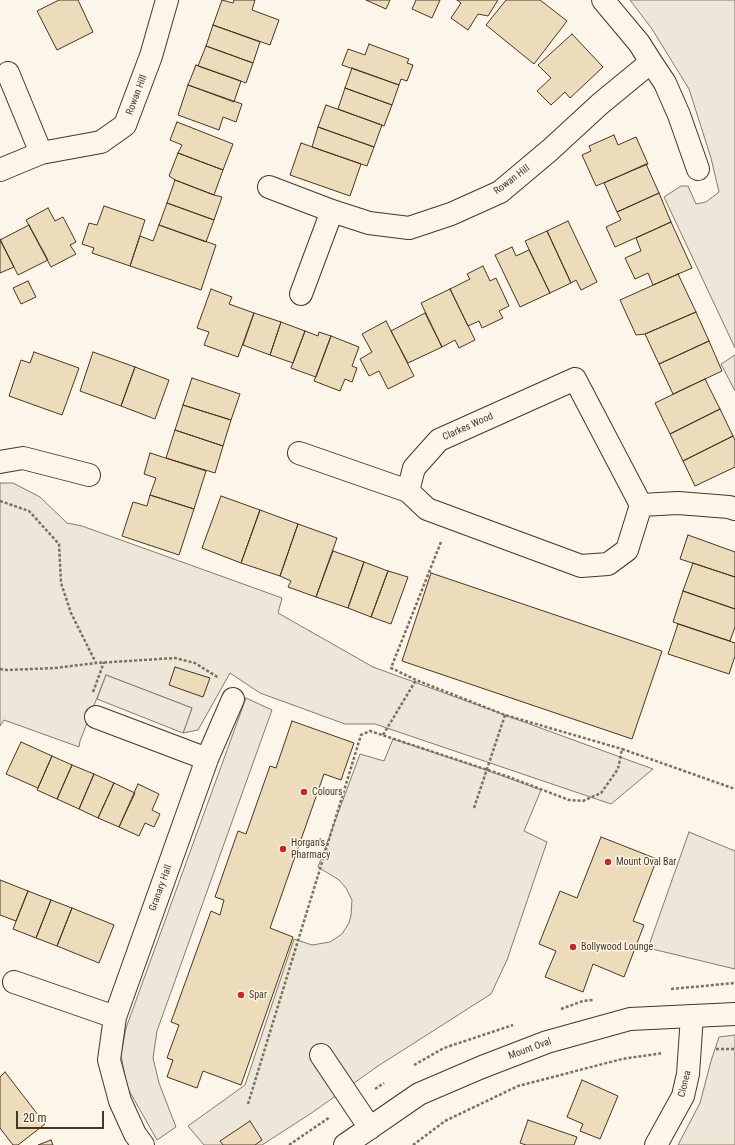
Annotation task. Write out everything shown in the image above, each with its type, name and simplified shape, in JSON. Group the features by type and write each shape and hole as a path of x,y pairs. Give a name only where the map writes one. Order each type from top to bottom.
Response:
{"street":[{"name":"Rowan Hill","path":"0,170 40,153 101,142 125,125 151,56 167,0"},
{"path":"603,0 639,43 665,83 679,115 698,169"},
{"name":"Rowan Hill","path":"270,187 369,224 409,228 451,214 500,192 550,150 600,104 651,62"},
{"path":"8,73 40,153"},
{"path":"301,294 332,211"},
{"name":"Clarkes Wood","path":"408,491 414,468 439,440 575,379 641,505"},
{"path":"299,453 408,491 427,508 581,566 608,564 627,550 641,505 678,502 729,507 735,509"},
{"path":"0,462 23,458 89,475"},
{"name":"Granary Hall","path":"143,1145 135,1134 120,1101 109,1060 114,1017 207,759 232,699"},
{"path":"96,717 207,759"},
{"path":"14,982 114,1017"},
{"name":"Mount Oval","path":"358,1139 419,1094 482,1067 547,1042 630,1019 735,1014"},
{"name":"Clonea","path":"656,1145 683,1096 688,1074 692,1016"},
{"path":"321,1055 353,1102 358,1139"}],"path":[{"path":"0,501 30,511 59,544 61,583 71,613 96,663"},
{"path":"451,518 391,668 416,680 504,715 622,749 735,789"},
{"path":"0,669 55,668 96,663 175,658 195,663 221,679 232,699"},
{"path":"383,735 416,680"},
{"path":"474,808 504,715"},
{"path":"248,1104 361,735 370,731 569,800 583,801 601,793 618,769 622,749"},
{"path":"413,1145 445,1121 518,1086 622,1059 690,1049"},
{"path":"289,1145 353,1102"}],"shaded area":[{"path":"630,0 735,0 735,348 664,197 681,186 688,186 696,204 706,202 719,192 711,158 689,89 652,29"},
{"path":"735,355 735,391 721,364"},
{"path":"0,483 13,483 40,497 67,523 82,526 282,598 278,613 373,667 653,769 611,804 375,724 345,724 260,693 230,673 198,730 183,733 192,708 106,675 79,747 4,720 0,726"},
{"path":"106,675 192,708 183,733 97,699"},
{"path":"246,698 272,710 157,1031 153,1058 159,1083 176,1127 157,1140 127,1087 121,1055 126,1028"},
{"path":"393,739 541,790 524,831 547,842 507,960 491,994 378,1066 313,1112 262,1145 204,1145 188,1126 245,1085 294,939 312,945 330,942 342,934 349,923 352,900 346,888 339,880 318,867 360,754 384,761"},
{"path":"689,832 735,851 735,969 648,948"},
{"path":"735,1035 735,1145 678,1145 700,1103 719,1037"}],"building":[{"path":"59,0 78,0 93,32 57,50 37,11"},
{"path":"222,0 233,3 234,0 255,0 252,10 279,20 270,45 213,25"},
{"path":"366,0 390,0 386,9"},
{"path":"416,0 440,0 432,18 412,9"},
{"path":"457,0 498,0 488,16 478,14 468,30 451,18 461,3"},
{"path":"506,0 540,0 567,21 534,64 486,25"},
{"path":"213,25 260,42 253,63 206,46"},
{"path":"572,34 603,67 570,98 565,92 551,105 537,91 551,78 538,65"},
{"path":"369,44 409,59 407,63 413,65 407,81 401,79 399,85 342,65 348,49 365,55"},
{"path":"206,46 253,63 246,83 198,66"},
{"path":"196,65 241,81 234,102 188,85"},
{"path":"352,68 399,85 392,105 345,88"},
{"path":"188,85 242,104 236,122 223,117 219,130 178,115"},
{"path":"345,88 392,105 384,126 338,109"},
{"path":"326,105 382,125 374,147 318,127"},
{"path":"177,122 233,144 223,170 178,153 182,145 170,140"},
{"path":"318,127 374,147 367,166 312,147"},
{"path":"614,135 618,145 636,137 648,164 596,186 582,155 591,151 589,146"},
{"path":"301,143 361,164 350,196 290,175"},
{"path":"178,153 223,170 214,195 175,180 169,176"},
{"path":"646,164 659,193 617,212 604,183"},
{"path":"175,180 222,197 214,220 167,203"},
{"path":"659,193 671,222 615,247 606,227 621,220 617,212"},
{"path":"167,203 214,220 206,242 159,225"},
{"path":"104,206 145,220 130,266 92,253 94,248 82,244 89,223 97,225"},
{"path":"48,208 55,221 63,217 76,242 70,245 76,254 51,267 26,220"},
{"path":"568,221 597,282 581,290 576,280 571,283 547,231"},
{"path":"671,222 692,268 653,285 648,273 635,279 625,258 641,251 636,238"},
{"path":"29,225 48,260 18,275 0,240"},
{"path":"159,225 216,245 201,290 130,266 140,236 153,241"},
{"path":"547,231 571,283 550,293 525,241"},
{"path":"0,239 14,267 0,273"},
{"path":"512,247 516,256 529,250 550,293 520,307 495,255"},
{"path":"483,266 490,281 496,278 509,306 499,311 503,318 482,328 479,321 468,326 450,289 470,279 467,274"},
{"path":"678,274 696,312 645,334 636,335 620,300"},
{"path":"28,281 36,297 21,304 13,288"},
{"path":"211,289 232,297 229,304 254,313 238,357 204,345 209,332 197,328"},
{"path":"450,289 475,340 459,348 455,340 442,347 421,303"},
{"path":"696,312 709,341 659,364 645,334"},
{"path":"254,313 281,322 270,355 243,345"},
{"path":"425,313 442,347 408,363 391,331"},
{"path":"386,321 414,376 388,389 379,371 369,376 360,359 372,352 362,334"},
{"path":"281,322 305,331 293,363 270,355"},
{"path":"305,331 318,336 319,332 331,336 316,377 291,368"},
{"path":"331,336 359,347 352,366 357,368 352,382 345,379 340,391 314,381"},
{"path":"709,341 722,371 673,394 659,364"},
{"path":"34,352 79,368 62,415 9,396 21,360 30,363"},
{"path":"93,352 135,367 121,406 80,391"},
{"path":"135,367 169,380 155,419 121,406"},
{"path":"192,378 240,394 231,420 183,405"},
{"path":"705,379 720,409 670,434 655,403"},
{"path":"183,405 231,420 223,446 175,430"},
{"path":"720,409 733,436 683,461 670,434"},
{"path":"175,430 223,446 215,473 166,458"},
{"path":"733,436 735,440 735,467 695,486 683,461"},
{"path":"150,453 206,471 194,509 150,495 156,478 144,474"},
{"path":"150,495 194,509 179,555 122,536 133,502 147,506"},
{"path":"221,496 260,510 241,563 202,548"},
{"path":"260,510 298,524 280,576 241,563"},
{"path":"298,524 337,538 316,597 288,587 291,581 280,576"},
{"path":"688,535 735,552 735,577 680,559"},
{"path":"333,551 364,562 348,608 316,597"},
{"path":"364,562 388,571 371,617 348,608"},
{"path":"693,563 735,577 735,609 683,591"},
{"path":"388,571 408,577 391,624 371,617"},
{"path":"431,573 662,651 632,739 402,661"},
{"path":"683,591 735,609 735,627 730,641 673,622"},
{"path":"678,624 735,643 735,656 729,674 668,654"},
{"path":"175,667 210,678 203,697 169,685"},
{"path":"292,721 354,743 341,780 324,774 270,928 293,937 241,1085 203,1071 197,1088 167,1077 173,1060 167,1058 179,1025 171,1022 211,911 220,915 224,900 215,897 238,831 246,834 270,766 276,768"},
{"path":"21,742 52,756 38,788 6,774"},
{"path":"52,756 72,765 57,799 37,790"},
{"path":"72,765 94,774 79,809 57,799"},
{"path":"94,774 114,783 98,818 79,809"},
{"path":"114,783 135,793 119,827 98,818"},
{"path":"138,784 159,794 152,810 160,814 154,827 145,823 139,836 119,827"},
{"path":"601,837 657,859 633,921 644,925 624,977 593,964 583,992 545,977 556,951 539,944 560,891 577,898"},
{"path":"0,880 28,891 16,921 0,915"},
{"path":"28,891 51,900 36,938 13,929"},
{"path":"51,900 72,908 57,946 36,938"},
{"path":"72,908 114,925 99,963 57,946"},
{"path":"5,1072 45,1124 18,1145 13,1145 0,1128 0,1077"},
{"path":"582,1080 618,1096 600,1139 580,1131 583,1124 567,1117"},
{"path":"528,1120 577,1137 574,1145 526,1145 520,1143"},
{"path":"250,1121 262,1140 255,1145 223,1145 220,1141"},
{"path":"51,1140 53,1145 38,1145"}],"place":[{"name":"Colours","path":"304,792"},
{"name":"Horgan's Pharmacy","path":"283,849"},
{"name":"Mount Oval Bar","path":"608,862"},
{"name":"Bollywood Lounge","path":"573,947"},
{"name":"Spar","path":"241,995"}]}
